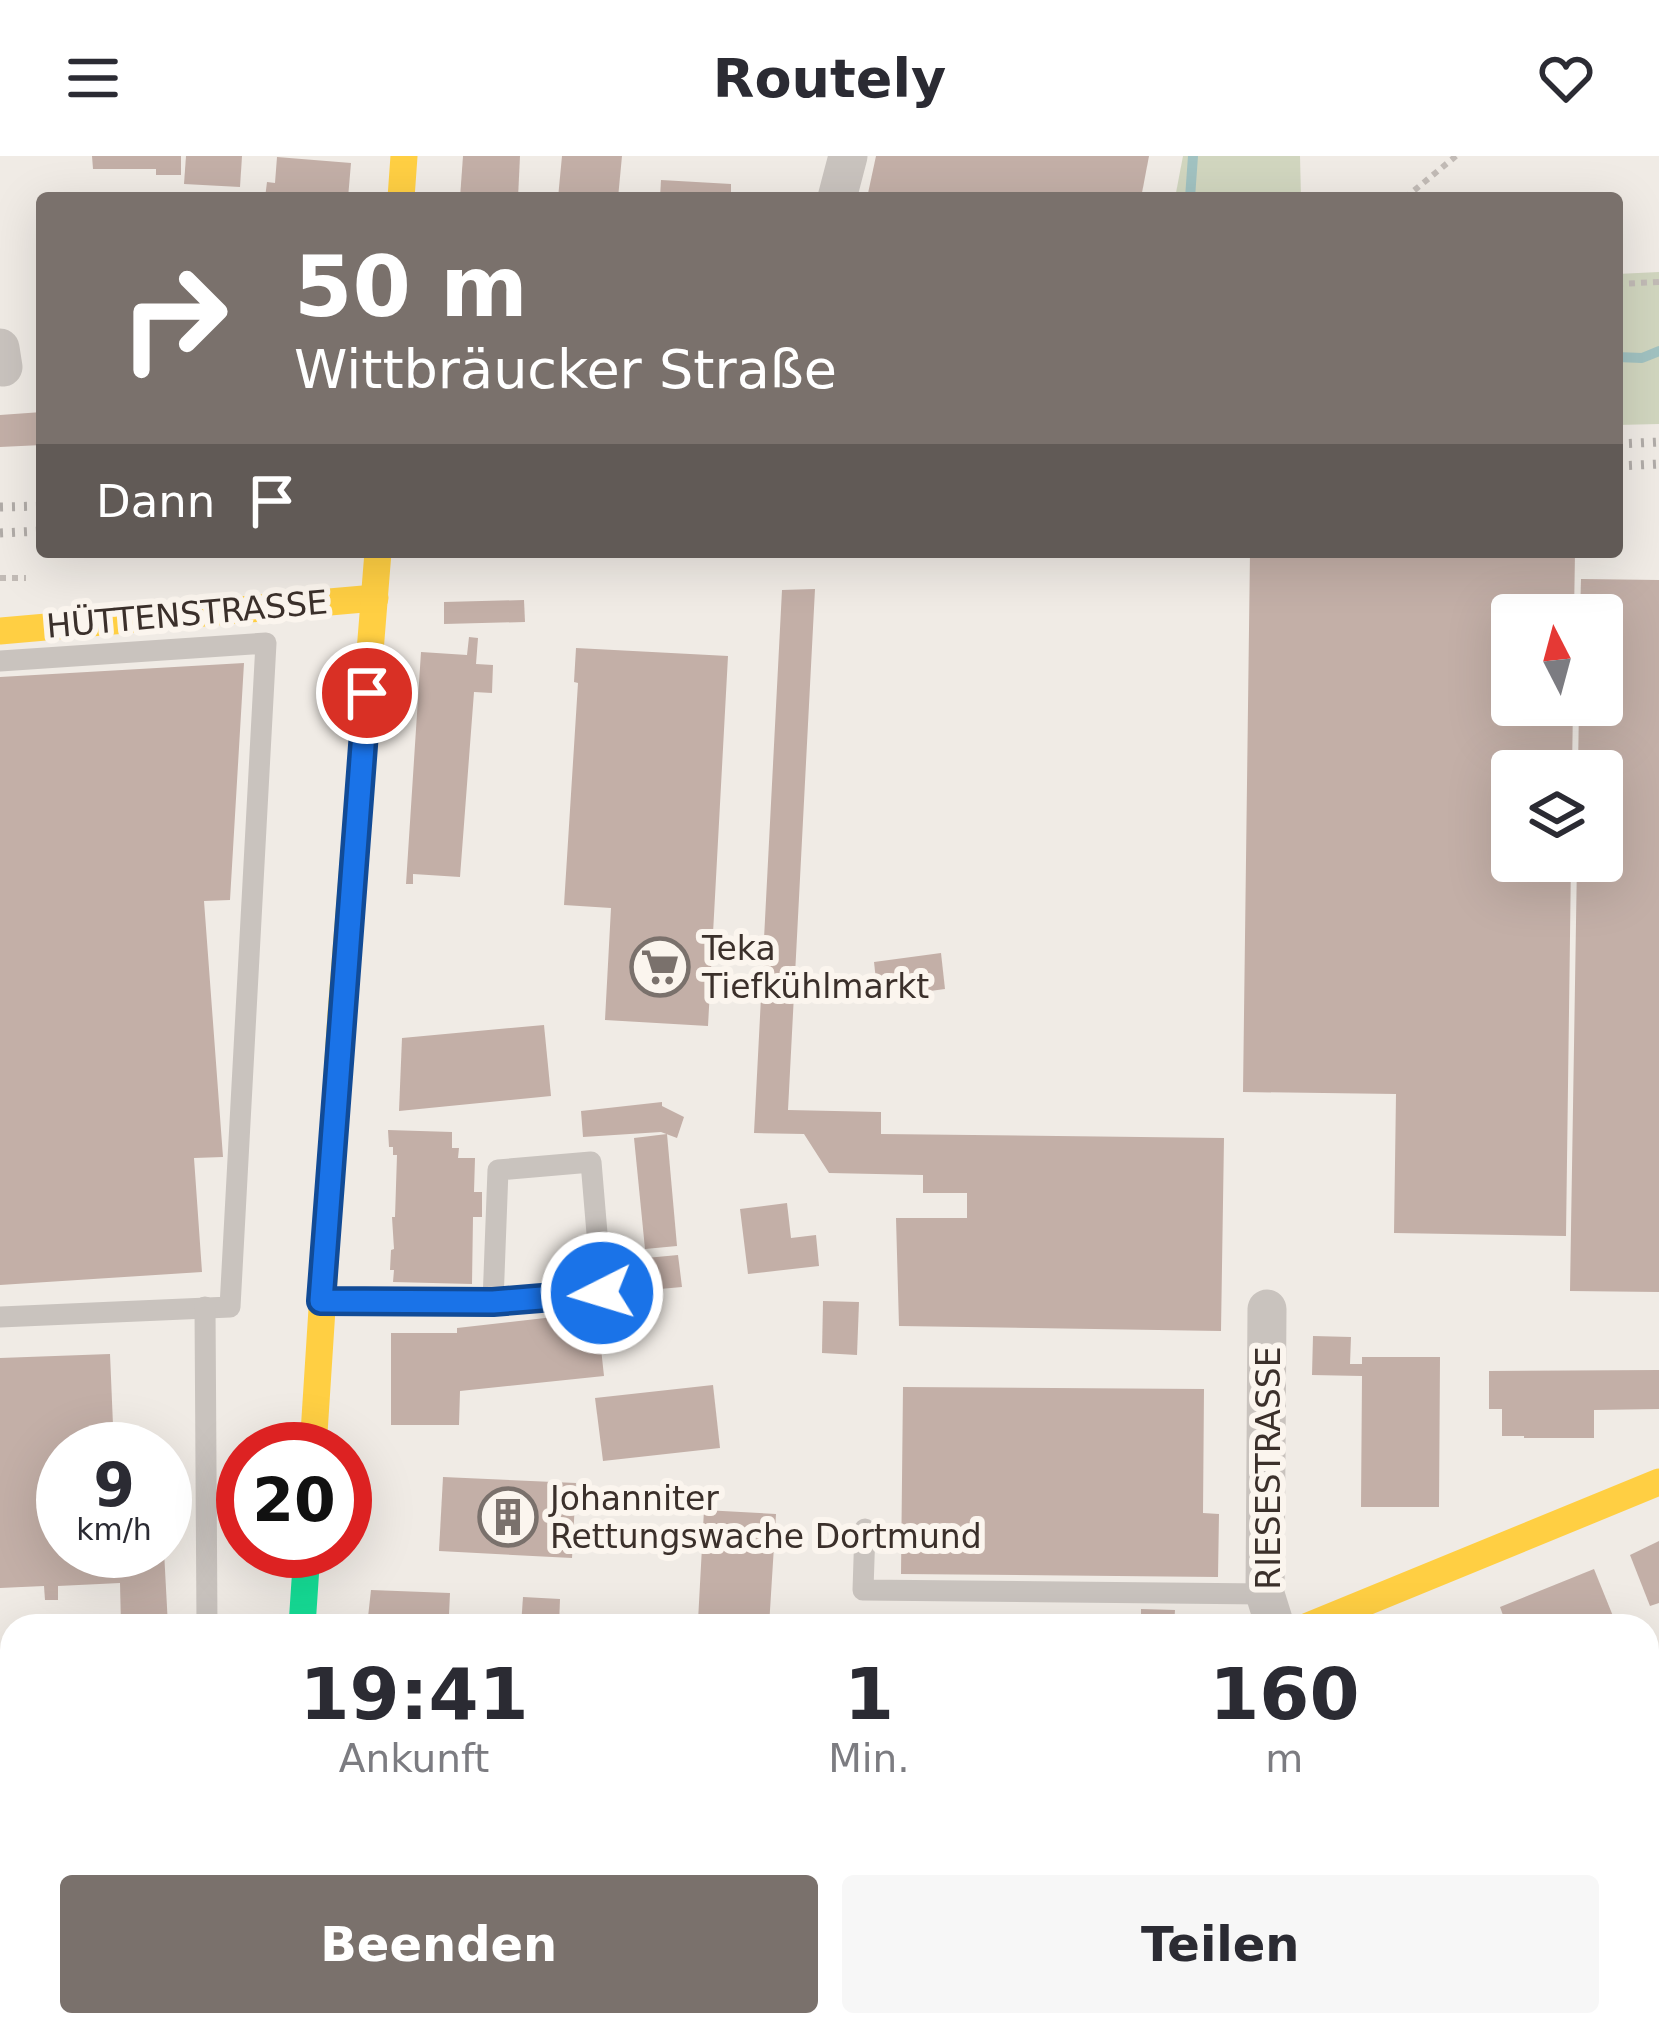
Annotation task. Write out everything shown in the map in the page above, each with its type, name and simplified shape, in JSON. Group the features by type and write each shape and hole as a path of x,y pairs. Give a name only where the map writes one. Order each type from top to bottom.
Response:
{"main road":[{"path":"401,192 404,156"},
{"path":"314,1422 378,558"},
{"name":"HÜTTENSTRASSE","path":"0,631 375,598"},
{"name":"RIESESTRASSE","path":"1337,1614 1659,1482"},
{"path":"303,1614 305,1578"}],"street":[{"path":"839,192 848,156"},
{"name":"RIESESTRASSE","path":"1267,1309 1270,1610"}],"lane":[{"path":"0,661 266,643 230,1307 0,1317"},
{"path":"321,1301 493,1302 602,1293 591,1162 498,1170 493,1302"},
{"path":"205,1307 207,1614"},
{"path":"865,1529 863,1590 1270,1610"}],"path":[{"path":"1412,192 1456,156"},
{"path":"1623,284 1659,282"}],"green space":[{"path":"1183,156 1300,156 1301,192 1176,192"},
{"path":"1659,272 1659,424 1623,425 1623,274"}],"building":[{"path":"92,156 181,156 181,175 156,175 156,169 93,169"},
{"path":"186,156 242,156 240,187 184,184"},
{"path":"463,156 520,156 518,192 460,192"},
{"path":"562,156 622,156 619,192 559,192"},
{"path":"876,156 1149,156 1142,192 868,192"},
{"path":"277,157 351,163 349,192 266,192 267,182 275,183"},
{"path":"661,180 731,184 731,192 660,192"},
{"path":"36,412 36,445 0,447 0,415"},
{"path":"1250,558 1575,558 1574,594 1491,594 1491,726 1573,726 1572,750 1491,750 1491,882 1571,882 1566,1236 1394,1233 1396,1094 1243,1092"},
{"path":"1581,579 1659,580 1659,1292 1570,1291 1577,882 1623,882 1623,750 1578,750 1579,726 1623,726 1623,594 1581,594"},
{"path":"815,589 788,1110 881,1112 881,1134 1224,1138 1221,1331 899,1326 896,1218 967,1218 967,1193 923,1193 923,1175 829,1173 804,1134 754,1133 782,590"},
{"path":"524,600 525,622 444,624 444,602"},
{"path":"469,637 478,638 476,664 493,665 492,693 474,692 460,877 413,874 413,884 406,884 421,652 467,655"},
{"path":"576,648 728,656 708,1026 605,1020 611,908 564,905 578,683 574,682"},
{"path":"244,663 230,900 204,901 223,1157 194,1158 202,1272 0,1285 0,677"},
{"path":"941,953 945,989 878,998 874,962"},
{"path":"544,1025 551,1096 399,1111 402,1038"},
{"path":"662,1102 684,1117 677,1138 661,1132 583,1137 581,1111"},
{"path":"388,1130 452,1132 458,1158 475,1158 474,1192 482,1192 482,1217 473,1217 472,1284 393,1282 397,1155 389,1147"},
{"path":"667,1134 677,1246 645,1249 634,1138"},
{"path":"787,1203 791,1238 816,1235 819,1266 748,1274 740,1209"},
{"path":"678,1255 682,1287 649,1290 646,1258"},
{"path":"823,1301 859,1302 857,1355 822,1353"},
{"path":"597,1312 604,1376 460,1391 459,1425 391,1425 391,1333 457,1333 457,1328"},
{"path":"1313,1336 1351,1337 1350,1364 1362,1364 1362,1357 1440,1357 1439,1507 1361,1507 1362,1376 1312,1375"},
{"path":"110,1354 113,1422 36,1422 36,1578 165,1578 167,1614 121,1614 120,1583 58,1586 58,1600 45,1600 44,1586 0,1588 0,1358"},
{"path":"1659,1370 1659,1409 1594,1410 1594,1438 1502,1436 1502,1409 1489,1409 1489,1371"},
{"path":"713,1385 720,1448 603,1461 595,1398"},
{"path":"903,1387 1204,1389 1203,1513 1219,1514 1218,1577 901,1574"},
{"name":"Johanniter Rettungswache Dortmund","path":"443,1477 576,1483 572,1558 439,1551"},
{"path":"704,1510 776,1514 770,1614 698,1614"},
{"path":"1659,1541 1659,1603 1650,1606 1630,1555"},
{"path":"1594,1569 1612,1614 1503,1614 1500,1607"},
{"path":"371,1590 450,1593 449,1614 368,1614"},
{"path":"523,1597 560,1599 559,1614 522,1614"},
{"path":"1141,1609 1175,1610 1175,1614 1141,1614"}],"waterway":[{"path":"1190,192 1193,156"},
{"path":"1623,357 1642,358 1659,351"}],"railway":[{"path":"1623,444 1659,442"},
{"path":"1623,466 1659,464"},
{"path":"0,507 36,506"},
{"path":"0,533 36,531"}],"traffic: fast":[{"path":"303,1614 305,1578"}],"traffic: slow":[{"path":"401,192 404,156"},
{"path":"315,1422 378,558"},
{"path":"0,631 375,598"},
{"path":"1337,1614 1659,1482"}],"place":[{"name":"Teka Tiefkühlmarkt","path":"660,967"},
{"name":"Johanniter Rettungswache Dortmund","path":"508,1517"}],"route":[{"path":"367,693 321,1301 493,1302 602,1293"}]}
